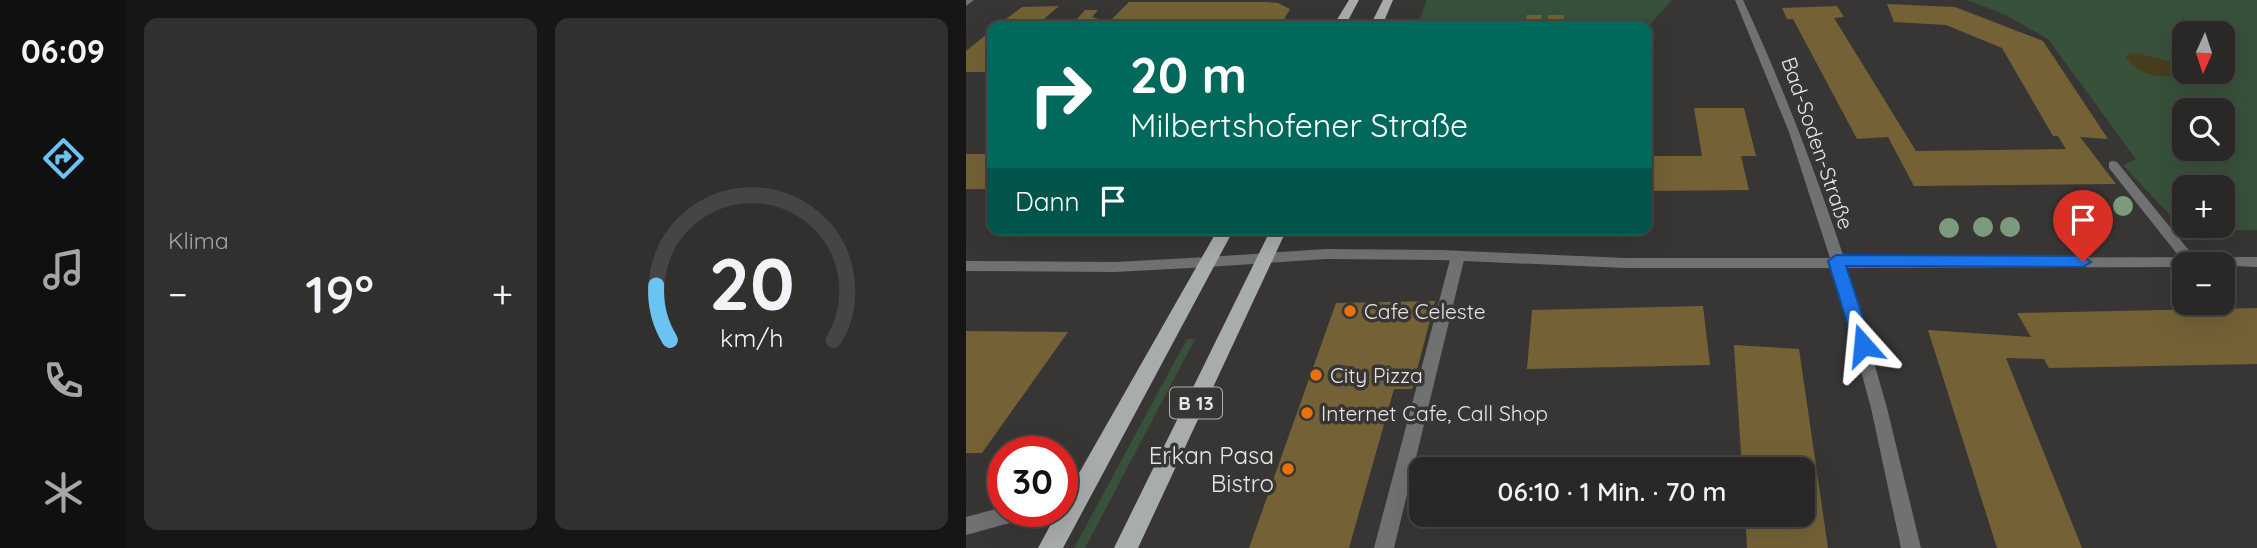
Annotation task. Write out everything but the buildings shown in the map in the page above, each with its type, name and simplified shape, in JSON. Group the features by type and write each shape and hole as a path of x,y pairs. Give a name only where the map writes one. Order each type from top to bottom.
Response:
{"main road":[{"path":"1342,21 1354,0"},
{"path":"1378,21 1388,0"},
{"name":"B 13","path":"1078,483 1223,235"},
{"name":"B 13","path":"1126,548 1276,235"},
{"name":"B 13","path":"1050,548 1058,527"}],"street":[{"path":"966,3 970,0"},
{"name":"Bad-Soden-Straße","path":"1739,0 1769,63 1800,144 1869,364 1911,548"},
{"path":"2113,166 2183,252"},
{"path":"966,266 1115,267 1326,254 1625,263 2172,262"},
{"path":"1384,548 1458,256"},
{"path":"2235,262 2257,262"},
{"path":"966,526 987,520"}],"green space":[{"path":"1427,0 1672,0 1652,22 1419,21"},
{"path":"1967,0 2257,0 2257,230 2235,230 2235,175 2172,175 2172,217 2123,165 2136,159 2048,39 2006,15"},
{"path":"1187,339 1195,339 1085,548 1074,548"}],"sand":[{"path":"2137,53 2169,61 2172,64 2172,75 2144,72 2131,64 2126,58 2128,54"}],"place":[{"name":"Cafe Celeste","path":"1350,311"},
{"name":"City Pizza","path":"1316,375"},
{"name":"Internet Cafe, Call Shop","path":"1307,413"},
{"name":"Erkan Pasa Bistro","path":"1288,469"}],"route":[{"path":"1863,345 1836,261 2083,262"}]}
